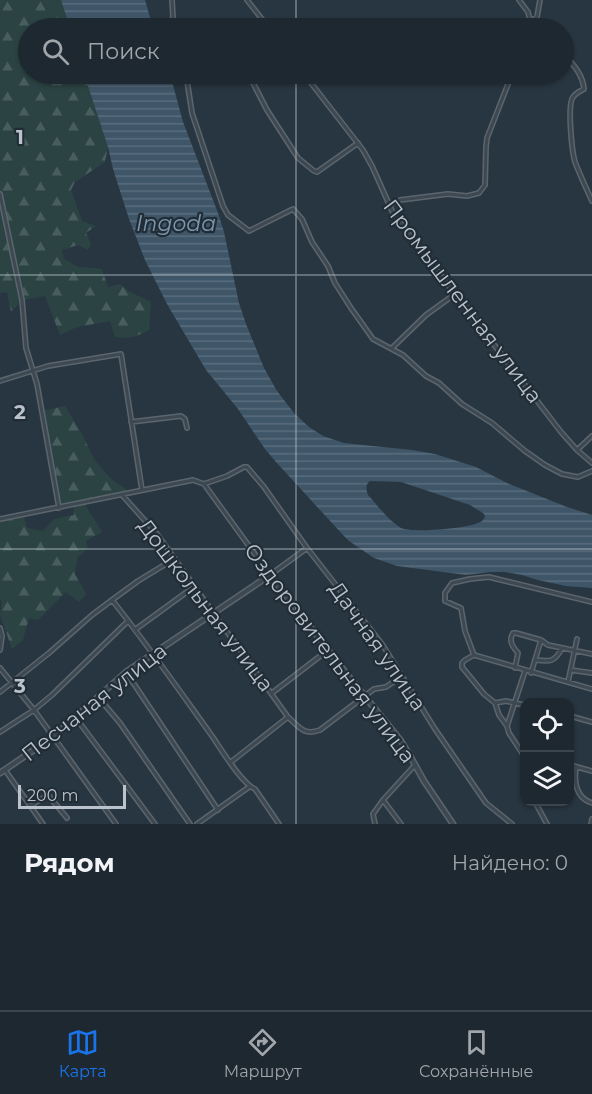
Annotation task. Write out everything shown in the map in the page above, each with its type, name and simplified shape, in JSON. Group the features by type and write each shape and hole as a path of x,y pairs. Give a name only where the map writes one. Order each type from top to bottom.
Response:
{"street":[{"path":"172,0 173,18"},
{"path":"247,0 261,18"},
{"path":"519,0 530,18"},
{"path":"535,18 540,0"},
{"path":"574,67 582,80 584,89 574,95 571,101 570,129 575,161 592,201"},
{"path":"188,84 192,113 228,215 249,231 293,209 302,219 312,243 328,266 335,283 373,339 403,355 426,376 439,383 462,404 498,428 525,452 554,470 578,477 592,471"},
{"path":"254,84 267,110 298,158 317,172 358,143"},
{"name":"Промышленная улица","path":"312,84 358,143 372,166 393,213 548,415 577,450 592,463"},
{"path":"388,205 400,200 448,194 467,196 479,193 485,185 488,138 508,84"},
{"path":"0,194 22,300 26,348 37,384 59,508"},
{"path":"392,348 426,315 455,294"},
{"path":"0,381 48,366 120,354 142,490"},
{"path":"132,422 181,416 184,417 187,428"},
{"path":"577,450 592,436"},
{"name":"Дачная улица","path":"204,484 247,467 382,644 435,729 486,803 513,824"},
{"path":"0,519 193,480 204,484"},
{"name":"Оздоровительная улица","path":"204,484 328,650 401,741 453,824"},
{"name":"Дошкольная улица","path":"122,495 157,534 288,717"},
{"name":"Песчаная улица","path":"2,771 53,737 126,672 307,548"},
{"path":"0,692 92,615 138,581 174,559"},
{"path":"474,655 465,631 461,608 445,601 445,593 452,583 489,578 592,602"},
{"path":"135,630 195,586"},
{"path":"112,600 249,787 255,789 279,824"},
{"path":"0,732 52,695 128,621"},
{"path":"0,628 2,636 0,650"},
{"path":"514,668 518,653 512,646 513,633 541,640 548,645 592,654"},
{"path":"568,682 577,639"},
{"path":"531,672 541,640"},
{"path":"536,660 547,662 554,659 562,648"},
{"path":"272,693 328,650"},
{"path":"522,752 499,715 495,703 484,694 462,667 465,660 474,655 592,689"},
{"path":"0,668 34,710 116,824"},
{"path":"571,670 592,674"},
{"path":"507,726 525,671"},
{"path":"126,672 218,810"},
{"path":"231,762 288,717 304,731 312,733 320,730 374,689 387,687 402,676"},
{"path":"98,697 120,723 190,824"},
{"path":"495,703 501,701 520,704"},
{"path":"76,717 155,824"},
{"path":"574,717 592,722"},
{"path":"375,824 373,814 416,765"},
{"path":"592,771 576,767 574,781 582,798 592,803"},
{"path":"2,771 43,824"},
{"path":"197,824 249,787"},
{"path":"30,806 48,795 67,818"},
{"path":"383,800 401,824"},
{"path":"538,806 547,824"},
{"path":"591,824 592,819"}],"green space":[{"path":"0,0 61,0 67,18 18,18 18,84 87,84 108,147 105,162 75,182 71,190 82,221 96,226 86,233 91,244 88,250 78,245 62,250 64,259 78,267 102,269 108,287 120,284 128,291 151,302 149,330 128,338 115,337 110,321 77,327 60,335 45,296 22,300 11,312 7,292 0,293"},
{"path":"65,406 94,459 110,478 131,493 68,506 57,500 41,411"},
{"path":"84,503 102,532 86,541 88,548 77,558 75,574 86,594 79,602 66,592 38,620 29,618 23,640 12,649 0,615 2,602 0,599 0,520 24,516 27,528 43,531 54,519 74,515 73,506"}],"water":[{"path":"61,0 145,0 150,18 67,18"},
{"name":"Ingoda","path":"87,84 173,84 183,122 224,232 239,303 246,324 264,368 277,391 294,413 323,436 344,443 435,454 476,467 507,483 592,515 592,588 566,586 505,572 466,575 397,566 374,558 349,541 265,449 238,409 206,370 167,304 145,260 113,169","holes":["370,481 401,482 470,505 483,513 485,516 483,520 456,528 417,530 401,528 387,517 368,495 366,487"]}]}
